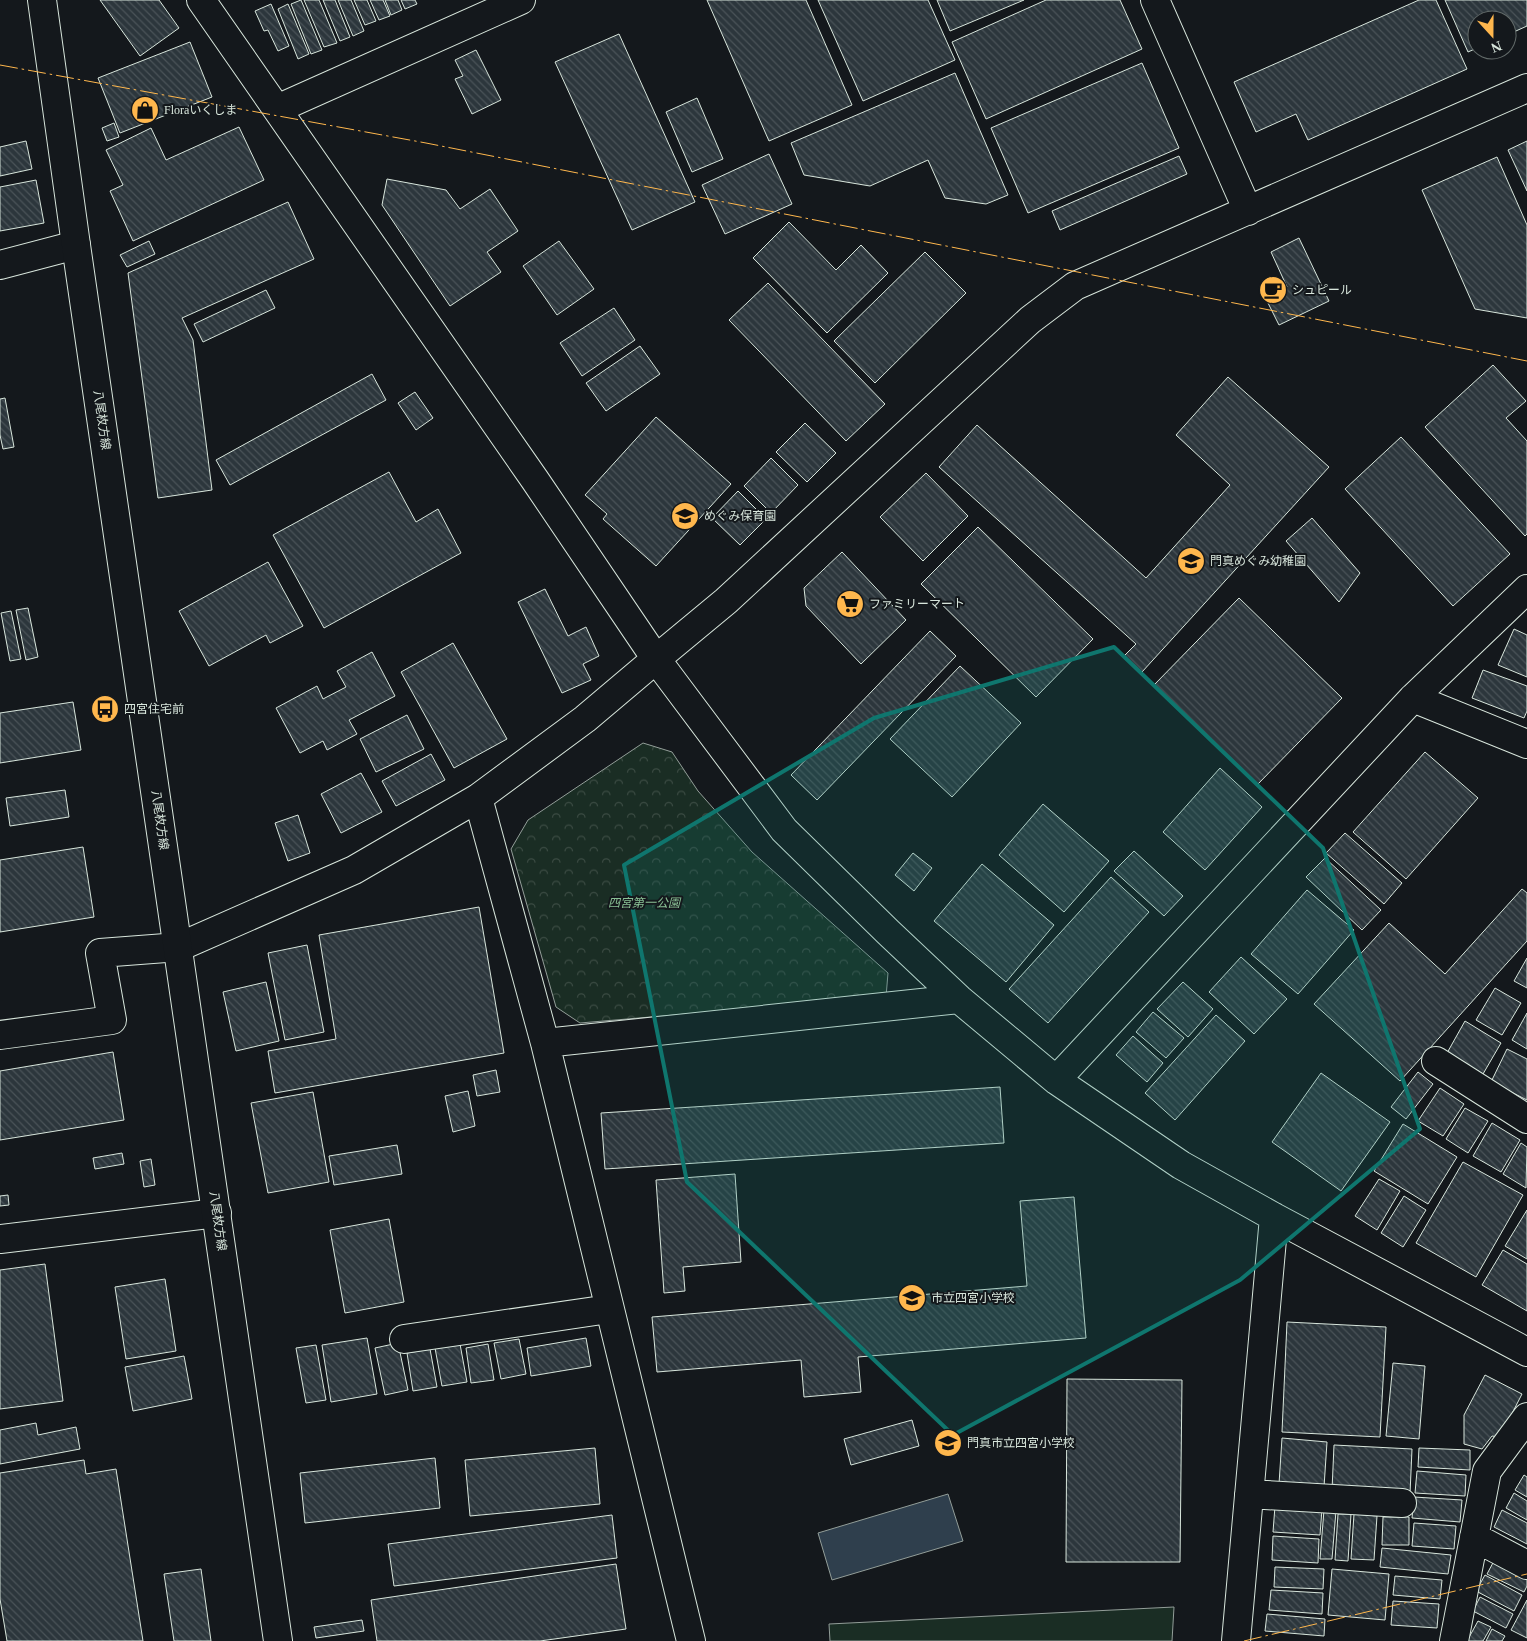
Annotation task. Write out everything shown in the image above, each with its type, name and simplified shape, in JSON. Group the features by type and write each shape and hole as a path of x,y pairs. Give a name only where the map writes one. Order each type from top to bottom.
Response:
{"street":[{"name":"八尾枚方線","path":"42,0 278,1641"},
{"path":"201,0 656,658 784,830 959,999 1056,1080 1181,1165 1274,1217 1527,1352"},
{"path":"277,109 521,0"},
{"path":"1156,0 1248,211"},
{"path":"0,1035 112,1020 100,953 179,946 354,870 478,798 584,719 726,601 1030,320 1075,286 1527,88"},
{"path":"0,266 76,245"},
{"path":"1056,1080 1413,698 1522,601"},
{"path":"1413,698 1527,744"},
{"path":"478,798 545,1043 691,1641"},
{"path":"545,1043 959,999"},
{"path":"1436,1062 1527,1118"},
{"path":"0,1239 217,1213"},
{"path":"1236,1641 1274,1217"},
{"path":"404,1339 609,1309"},
{"path":"1454,1641 1487,1471 1527,1417"},
{"path":"1249,1494 1402,1503"},
{"path":"1474,1536 1527,1566"}],"highlighted area":[{"path":"1114,647 1323,848 1420,1129 1240,1280 953,1435 687,1182 624,865 874,718"}],"green space":[{"name":"四宮第一公園","path":"643,743 672,752 698,791 752,852 888,973 886,997 580,1023 556,1007 511,849 528,820"},
{"path":"1174,1607 1172,1641 830,1641 829,1624"}],"water":[{"path":"948,1494 963,1541 832,1580 818,1533"}],"building":[{"path":"100,0 159,0 179,28 140,56"},
{"path":"301,0 322,50 311,54 291,4"},
{"path":"304,0 319,0 337,43 324,47"},
{"path":"323,0 335,0 350,37 340,41"},
{"path":"338,0 351,0 364,31 353,36"},
{"path":"354,0 367,0 376,21 365,25"},
{"path":"370,0 383,0 390,16 379,20"},
{"path":"385,0 398,0 402,10 391,15"},
{"path":"401,0 415,0 417,4 405,9"},
{"path":"707,0 806,0 852,105 769,141"},
{"path":"818,0 928,0 955,60 863,101"},
{"path":"937,0 1024,0 950,31"},
{"path":"1046,0 1120,0 1142,49 986,119 952,42"},
{"path":"1419,0 1436,0 1467,69 1308,140 1296,114 1256,132 1234,82"},
{"path":"1445,0 1527,0 1527,26 1517,30 1517,10 1467,10 1467,50"},
{"path":"271,4 289,46 278,51 268,30 264,31 255,11"},
{"path":"288,4 309,54 298,59 278,9"},
{"path":"619,34 695,202 632,230 555,62"},
{"path":"190,42 212,97 120,133 98,78"},
{"path":"476,50 501,100 472,114 455,79 463,76 455,60"},
{"path":"1142,63 1179,148 1028,213 991,128"},
{"path":"955,73 1008,195 986,204 945,198 928,160 870,186 804,175 791,143"},
{"path":"697,98 723,159 692,172 666,112"},
{"path":"114,123 119,137 107,141 102,128"},
{"path":"239,127 264,180 133,241 110,191 123,185 106,150 151,128 166,160"},
{"path":"26,141 32,169 0,176 0,147"},
{"path":"1527,141 1527,191 1508,150"},
{"path":"769,154 792,204 725,234 702,185"},
{"path":"1179,156 1187,174 1060,230 1052,211"},
{"path":"1497,157 1527,225 1527,318 1475,309 1422,190"},
{"path":"387,179 446,190 460,209 490,189 518,231 487,252 501,272 450,306 382,205"},
{"path":"36,180 44,223 0,231 0,187"},
{"path":"288,202 314,259 182,318 193,340 212,490 158,498 128,273"},
{"path":"789,222 836,270 861,245 888,273 827,333 753,258"},
{"path":"1299,238 1329,301 1279,325 1265,297 1287,287 1271,252"},
{"path":"149,241 155,254 127,267 120,255"},
{"path":"559,241 594,289 557,315 523,266"},
{"path":"925,252 966,293 875,383 834,341"},
{"path":"768,283 885,404 846,441 729,320"},
{"path":"266,290 275,308 203,342 194,324"},
{"path":"614,308 635,340 582,376 560,343"},
{"path":"640,346 660,374 606,411 586,383"},
{"path":"1493,365 1526,401 1506,418 1527,441 1527,534 1525,536 1425,427"},
{"path":"372,374 386,400 230,485 216,460"},
{"path":"1228,377 1329,467 1142,672 1124,656 1136,644 939,467 977,425 1146,578 1230,485 1176,435"},
{"path":"415,392 433,418 416,430 398,403"},
{"path":"5,398 14,447 3,449 0,435 0,399"},
{"path":"656,417 731,484 656,566 603,519 607,514 585,495"},
{"path":"805,423 836,453 807,482 776,452"},
{"path":"1401,437 1510,554 1453,606 1345,489"},
{"path":"771,458 798,485 771,513 744,486"},
{"path":"389,472 416,522 438,509 461,553 324,628 273,535"},
{"path":"926,473 968,516 923,561 880,517"},
{"path":"738,491 766,519 740,545 712,518"},
{"path":"1312,518 1360,573 1339,602 1286,541"},
{"path":"978,527 1093,639 1036,697 921,584"},
{"path":"842,552 906,620 861,664 806,606 804,588"},
{"path":"268,562 303,626 270,643 266,635 209,666 179,611"},
{"path":"545,589 568,636 586,627 599,656 583,664 591,680 562,693 518,602"},
{"path":"1239,598 1342,698 1257,785 1154,685"},
{"path":"28,608 38,657 26,660 16,610"},
{"path":"11,611 21,659 10,661 1,613"},
{"path":"1514,629 1527,635 1527,677 1498,665"},
{"path":"930,631 956,656 817,800 791,775"},
{"path":"453,643 507,739 454,768 401,672"},
{"path":"372,652 395,696 349,720 357,734 327,750 323,741 300,753 276,708 317,686 323,699 346,687 337,671"},
{"path":"960,666 1021,723 952,797 890,739"},
{"path":"1483,670 1527,686 1527,711 1524,718 1472,698"},
{"path":"73,702 81,750 0,763 0,713"},
{"path":"407,715 424,749 376,772 360,739"},
{"path":"1425,752 1478,798 1406,879 1353,832"},
{"path":"431,754 445,780 396,806 382,781"},
{"path":"1220,768 1262,807 1205,870 1163,832"},
{"path":"361,773 382,812 341,833 321,794"},
{"path":"65,790 69,817 10,826 6,798"},
{"path":"1043,804 1109,861 1064,912 999,855"},
{"path":"298,815 310,853 288,861 275,823"},
{"path":"1345,833 1402,883 1384,904 1326,853"},
{"path":"83,847 94,917 0,932 0,860"},
{"path":"1134,851 1183,896 1164,916 1114,871"},
{"path":"913,853 932,868 914,891 895,875"},
{"path":"1325,858 1381,910 1362,930 1306,877"},
{"path":"982,864 1054,925 1006,982 934,921"},
{"path":"1111,877 1149,912 1048,1023 1009,989"},
{"path":"1522,889 1527,893 1527,941 1400,1081 1314,1004 1389,923 1445,974"},
{"path":"1307,890 1354,930 1298,994 1251,954"},
{"path":"479,907 504,1053 275,1093 268,1051 336,1039 319,935"},
{"path":"307,945 324,1032 285,1040 268,953"},
{"path":"1241,957 1287,999 1254,1034 1209,992"},
{"path":"1527,958 1527,988 1514,981"},
{"path":"266,982 279,1041 236,1051 223,992"},
{"path":"1183,982 1213,1009 1188,1037 1157,1009"},
{"path":"1495,988 1521,1003 1502,1035 1476,1020"},
{"path":"1153,1012 1184,1038 1166,1058 1136,1032"},
{"path":"1527,1013 1527,1049 1512,1040"},
{"path":"1216,1015 1245,1041 1175,1120 1145,1093"},
{"path":"1465,1021 1501,1043 1483,1074 1447,1053"},
{"path":"1133,1036 1163,1063 1147,1082 1116,1055"},
{"path":"1507,1049 1527,1059 1527,1100 1491,1082"},
{"path":"113,1052 124,1120 0,1140 0,1071"},
{"path":"496,1070 500,1092 477,1096 473,1075"},
{"path":"1418,1072 1433,1084 1406,1119 1391,1107"},
{"path":"1321,1073 1390,1122 1341,1191 1272,1142"},
{"path":"1000,1087 1004,1143 605,1169 601,1113"},
{"path":"1440,1088 1464,1104 1443,1136 1418,1121"},
{"path":"468,1091 475,1126 453,1132 445,1096"},
{"path":"313,1092 329,1182 268,1193 251,1103"},
{"path":"1465,1108 1488,1121 1468,1153 1446,1139"},
{"path":"1492,1123 1520,1140 1501,1172 1473,1156"},
{"path":"1403,1124 1457,1157 1428,1204 1374,1171"},
{"path":"1521,1143 1527,1147 1526,1188 1503,1174"},
{"path":"397,1145 402,1174 334,1185 329,1156"},
{"path":"122,1153 124,1164 95,1169 93,1158"},
{"path":"151,1159 155,1185 144,1187 140,1161"},
{"path":"1463,1162 1523,1195 1476,1277 1416,1243"},
{"path":"735,1174 741,1262 683,1267 685,1291 664,1293 656,1180"},
{"path":"1379,1179 1400,1191 1377,1230 1355,1216"},
{"path":"8,1195 9,1205 0,1206 0,1196"},
{"path":"1404,1196 1426,1210 1403,1247 1381,1233"},
{"path":"1074,1197 1086,1338 858,1357 861,1392 804,1397 801,1360 657,1372 652,1317 1027,1286 1020,1201"},
{"path":"1527,1210 1527,1259 1505,1246"},
{"path":"389,1219 404,1302 345,1313 330,1230"},
{"path":"1503,1250 1527,1264 1527,1311 1482,1285"},
{"path":"45,1264 63,1401 0,1409 0,1270"},
{"path":"165,1279 176,1351 126,1359 115,1287"},
{"path":"1287,1322 1386,1327 1380,1437 1282,1432"},
{"path":"367,1338 377,1394 331,1402 322,1345"},
{"path":"586,1338 591,1366 531,1376 527,1348"},
{"path":"519,1339 526,1374 501,1379 494,1343"},
{"path":"398,1343 408,1390 385,1395 375,1348"},
{"path":"460,1344 467,1382 442,1386 435,1348"},
{"path":"488,1344 494,1380 471,1383 466,1348"},
{"path":"316,1345 326,1400 306,1403 296,1348"},
{"path":"430,1349 437,1387 413,1391 407,1353"},
{"path":"184,1356 192,1399 133,1411 125,1367"},
{"path":"1393,1363 1425,1366 1419,1439 1386,1436"},
{"path":"1485,1375 1522,1394 1500,1437 1492,1436 1482,1449 1464,1444 1464,1415"},
{"path":"1067,1379 1182,1380 1180,1562 1066,1562"},
{"path":"912,1420 919,1446 851,1465 844,1439"},
{"path":"36,1423 38,1435 76,1427 80,1449 0,1464 0,1430"},
{"path":"1282,1438 1327,1442 1324,1487 1279,1484"},
{"path":"1334,1445 1412,1449 1410,1494 1332,1490"},
{"path":"595,1448 600,1504 470,1516 465,1460"},
{"path":"1419,1448 1470,1450 1470,1470 1418,1467"},
{"path":"435,1458 440,1508 305,1523 300,1473"},
{"path":"84,1460 86,1474 116,1469 143,1641 7,1641 0,1599 0,1473"},
{"path":"1417,1471 1466,1475 1465,1496 1415,1493"},
{"path":"1524,1475 1527,1477 1527,1497 1515,1490"},
{"path":"1514,1493 1527,1501 1527,1520 1506,1508"},
{"path":"1414,1497 1462,1500 1460,1522 1412,1518"},
{"path":"1275,1506 1322,1509 1320,1535 1273,1532"},
{"path":"1324,1510 1336,1511 1332,1559 1320,1559"},
{"path":"1502,1510 1527,1523 1527,1544 1494,1527"},
{"path":"1338,1514 1351,1514 1348,1561 1335,1560"},
{"path":"1354,1514 1377,1516 1374,1560 1351,1559"},
{"path":"612,1515 617,1558 394,1586 388,1544"},
{"path":"1383,1517 1409,1517 1409,1545 1382,1545"},
{"path":"1414,1523 1456,1526 1454,1549 1412,1546"},
{"path":"1273,1536 1319,1539 1318,1563 1272,1560"},
{"path":"1382,1548 1451,1555 1448,1574 1380,1567"},
{"path":"1495,1559 1527,1575 1527,1586 1524,1592 1487,1574"},
{"path":"616,1564 626,1629 540,1641 377,1641 371,1600"},
{"path":"1275,1567 1324,1569 1323,1589 1274,1587"},
{"path":"201,1569 211,1641 174,1641 164,1574"},
{"path":"1332,1569 1389,1574 1385,1620 1328,1615"},
{"path":"1485,1575 1522,1595 1514,1611 1476,1591"},
{"path":"1395,1576 1442,1580 1440,1599 1393,1595"},
{"path":"1271,1590 1323,1593 1322,1614 1269,1610"},
{"path":"1480,1597 1513,1614 1506,1628 1473,1611"},
{"path":"1527,1600 1527,1638 1511,1630"},
{"path":"1393,1601 1439,1604 1437,1628 1391,1625"},
{"path":"1267,1614 1325,1619 1324,1636 1265,1631"},
{"path":"362,1620 364,1631 316,1638 314,1627"},
{"path":"1478,1621 1491,1627 1483,1641 1467,1641"},
{"path":"1492,1629 1505,1636 1502,1641 1486,1641"}],"power":[{"path":"0,65 426,143 1527,361"},
{"path":"1244,1641 1527,1574"}],"place":[{"name":"Floraいくしま","path":"145,110"},
{"name":"シュピール","path":"1273,290"},
{"name":"めぐみ保育園","path":"685,516"},
{"name":"門真めぐみ幼稚園","path":"1191,561"},
{"name":"ファミリーマート","path":"850,604"},
{"name":"四宮住宅前","path":"105,709"},
{"name":"市立四宮小学校","path":"912,1298"},
{"name":"門真市立四宮小学校","path":"948,1443"}]}
